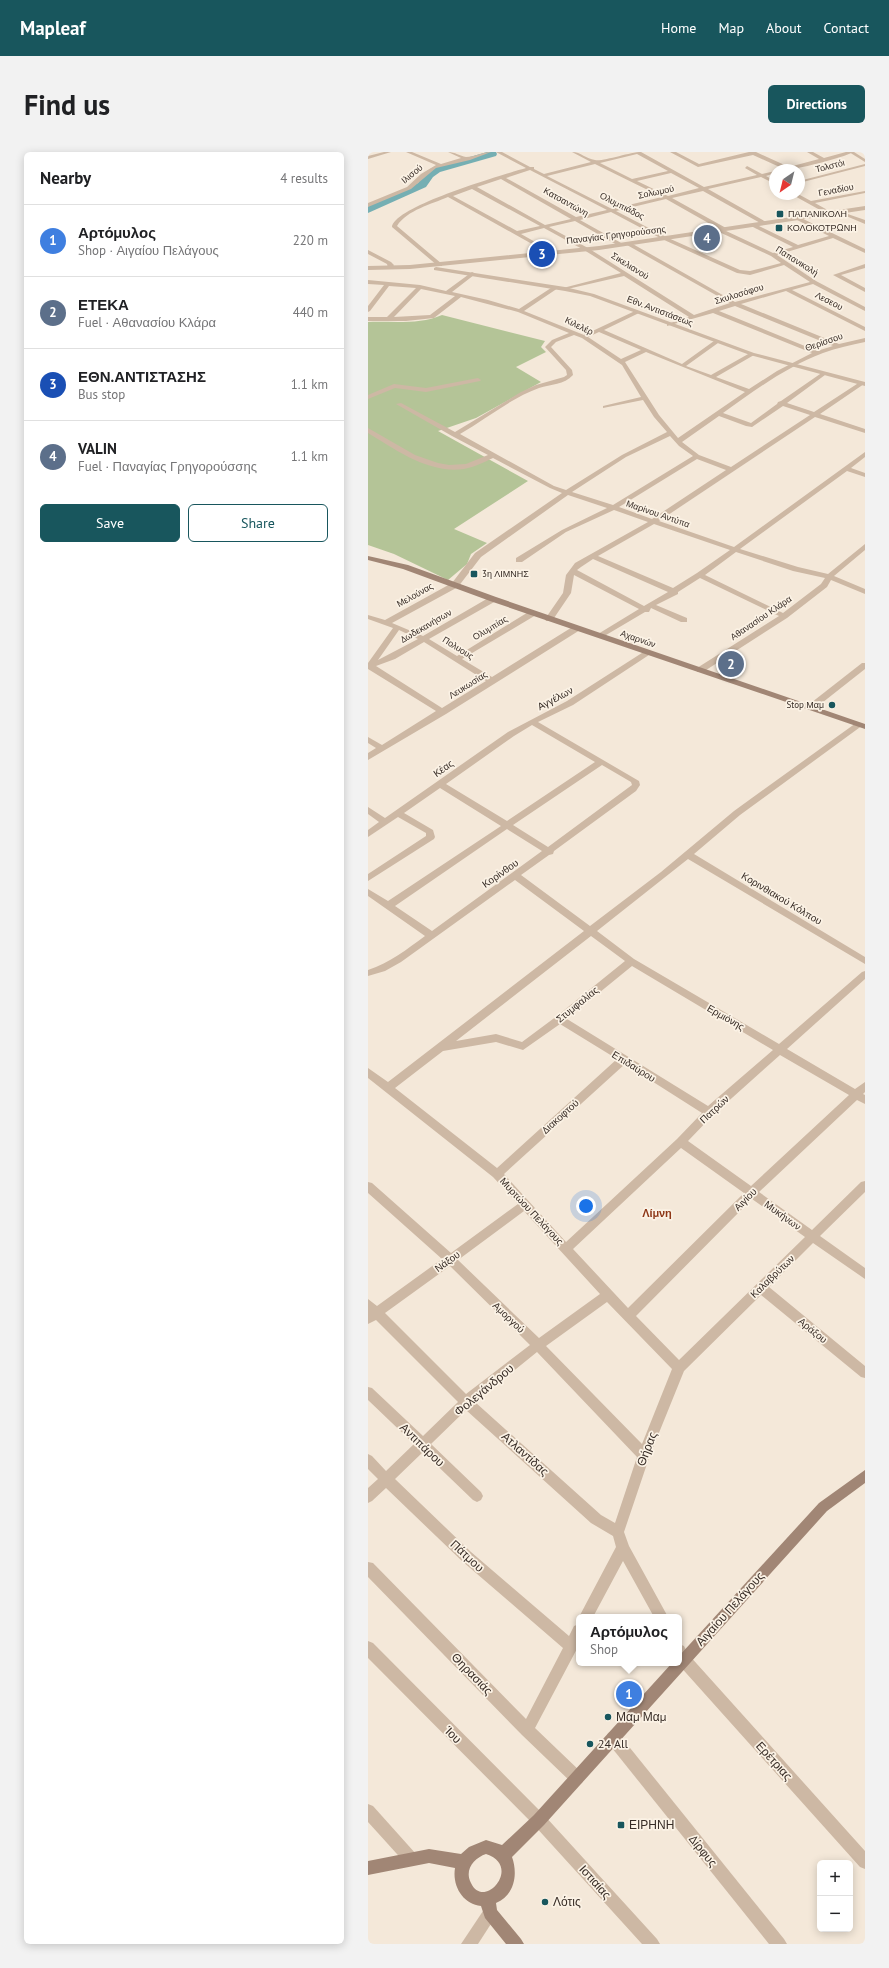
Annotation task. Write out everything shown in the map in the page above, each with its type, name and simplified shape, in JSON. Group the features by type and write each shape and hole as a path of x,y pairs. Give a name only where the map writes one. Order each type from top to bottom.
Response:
{"main road":[{"name":"Αχαρνών","path":"368,550 388,557 405,567"},
{"name":"Αχαρνών","path":"368,558 405,567 492,600 862,726"},
{"name":"Αιγαίου Πελάγους","path":"682,1654 823,1507 865,1476"},
{"name":"Αιγαίου Πελάγους","path":"503,1855 538,1820 613,1738 672,1666"},
{"path":"489,1906 508,1881 509,1867 503,1855 492,1848 486,1847 474,1851 465,1862 462,1878 468,1892 489,1906 516,1944"},
{"path":"368,1868 411,1859 435,1856 465,1862"}],"street":[{"path":"368,158 389,152"},
{"path":"408,152 440,165"},
{"path":"450,152 468,159"},
{"name":"Ιλισού","path":"368,205 409,188 422,175 440,165 468,159 489,152"},
{"name":"Ολυμπιάδος","path":"498,152 532,168 664,238 744,273 785,263"},
{"name":"Παπανικολή","path":"574,152 668,198 722,230 773,255 814,282 865,309"},
{"path":"544,175 638,152 764,223"},
{"path":"672,152 698,166 752,153 774,164"},
{"path":"809,152 825,160"},
{"path":"805,165 851,152 865,161"},
{"name":"Τολστόι","path":"805,180 865,165"},
{"path":"747,167 769,179"},
{"path":"440,264 393,225 402,215 471,186 532,168"},
{"path":"633,180 674,171"},
{"name":"Σολωμού","path":"517,233 769,174"},
{"name":"Κατσαντώνη","path":"501,177 576,218 621,245"},
{"name":"Σικελιανού","path":"471,186 586,249 693,317"},
{"name":"Γεναδίου","path":"810,203 865,192"},
{"path":"448,195 550,252"},
{"path":"805,200 829,213"},
{"name":"Παναγίας Γρηγορούσσης","path":"368,268 448,264 473,260 621,245 865,208"},
{"path":"841,212 865,222"},
{"path":"797,218 865,251"},
{"path":"753,225 797,247"},
{"path":"773,255 833,236"},
{"path":"628,244 724,299 737,303 838,346"},
{"path":"368,252 389,263 390,267"},
{"path":"448,264 458,272 463,266 473,260"},
{"path":"865,266 836,275 865,290"},
{"name":"Εθν. Αντιστάσεως","path":"410,267 458,272 556,287 605,299 670,325 752,354 823,374 864,383"},
{"path":"448,292 472,274"},
{"path":"565,289 625,274"},
{"name":"Κιλελέρ","path":"368,282 420,286 460,295 520,311 584,338 625,366 644,398 670,433 687,450 697,456 732,470"},
{"name":"Σκυλοσόφου","path":"670,325 737,303 814,282"},
{"path":"368,310 388,283"},
{"path":"388,319 420,286"},
{"path":"520,311 556,287"},
{"name":"Λεσεου","path":"786,289 865,329"},
{"path":"368,319 432,317 460,295"},
{"path":"714,311 816,353"},
{"path":"584,338 637,312"},
{"path":"600,330 682,366 750,392"},
{"path":"454,434 532,389 544,384 561,381 568,377 570,375 569,370 548,347 554,341 574,333"},
{"name":"Θερίσσου","path":"678,441 717,413 791,365 816,353 865,340"},
{"path":"682,366 716,342"},
{"path":"620,362 646,350"},
{"path":"711,377 752,354"},
{"path":"717,413 750,426 780,403 823,374"},
{"path":"368,397 394,386 426,390 478,380"},
{"path":"549,619 566,592 567,581 578,565 654,521 864,383"},
{"path":"605,407 644,398"},
{"path":"780,403 865,431"},
{"name":"Μαρίνου Αντύπα","path":"399,404 531,474 545,484 734,550 796,569 829,577 865,592"},
{"path":"368,430 405,452 443,466 462,467 494,455"},
{"path":"455,585 478,556 567,492 624,456 670,433"},
{"path":"601,636 649,608 700,575 865,454"},
{"path":"519,560 579,522 613,508 697,456"},
{"path":"846,468 865,475"},
{"name":"Αθανασίου Κλάρα","path":"700,670 784,616 824,585 829,577 865,546"},
{"path":"593,557 674,592"},
{"path":"573,571 649,608 684,620"},
{"path":"700,575 784,616"},
{"name":"Μελούνας","path":"386,623 455,585"},
{"name":"Δωδεκανήσων","path":"369,667 424,639 492,600"},
{"name":"Ολυμπίας","path":"457,659 533,613"},
{"name":"Πολυους","path":"368,617 398,627 424,639 492,681"},
{"path":"398,627 369,667 443,712"},
{"name":"Λευκωσίας","path":"368,757 577,628"},
{"name":"Αγγέλων","path":"532,722 570,704 648,653"},
{"path":"810,708 865,665"},
{"name":"Αγγέλων","path":"532,722 635,781"},
{"name":"Κέας","path":"368,834 399,814 511,734 532,722"},
{"path":"388,1088 590,932 737,813 862,726"},
{"path":"368,740 382,748"},
{"path":"388,906 601,762"},
{"name":"Κορίνθου","path":"368,973 382,969 398,960 550,852 633,790 636,784 635,781"},
{"path":"440,784 550,852"},
{"path":"368,810 385,823"},
{"path":"368,878 431,837 430,832 399,814"},
{"name":"Κορινθιακού Κόλπου","path":"687,854 865,962"},
{"name":"Ερμιόνης","path":"516,876 630,961 861,1098"},
{"path":"368,892 431,936"},
{"name":"Στυμφαλίας","path":"440,1047 496,1038 523,1046 560,1019 630,961"},
{"name":"Πατρών","path":"567,1248 681,1142 709,1112 865,974"},
{"name":"Επιδαύρου","path":"560,1019 709,1112"},
{"name":"Διακοφτού","path":"497,1174 624,1059"},
{"name":"Μυρτώου Πελάγους","path":"368,1072 497,1174 567,1248 628,1316 680,1368"},
{"name":"Αιγίου","path":"628,1316 752,1192 861,1098 865,1086"},
{"name":"Μυκήνων","path":"681,1142 865,1274"},
{"name":"Καλαβρύτων","path":"680,1368 865,1185"},
{"name":"Αμοργού","path":"368,1186 450,1259 538,1345 644,1455"},
{"name":"Νάξου","path":"371,1312 450,1259 526,1204"},
{"name":"Αράξου","path":"761,1288 865,1373"},
{"name":"Φολεγάνδρου","path":"368,1497 466,1402 538,1345 609,1294"},
{"name":"Ατλαντίδας","path":"371,1312 466,1402 596,1519 618,1532"},
{"name":"Θήρας","path":"618,1532 644,1455 680,1368"},
{"name":"Αντιπάρου","path":"368,1392 422,1445 478,1496"},
{"name":"Πάτμου","path":"368,1460 480,1568 571,1646"},
{"path":"618,1532 623,1548 659,1614"},
{"path":"588,1614 623,1548"},
{"name":"Θηρασιάς","path":"368,1568 527,1730 577,1778"},
{"path":"527,1730 576,1637"},
{"name":"Ίου","path":"368,1648 538,1820"},
{"name":"Ερέτριας","path":"682,1656 865,1862"},
{"name":"Δίρφυς","path":"613,1738 779,1944"},
{"path":"368,1811 411,1859"},
{"name":"Ιστιαίας","path":"538,1820 652,1944"},
{"path":"469,1944 489,1906"}],"green space":[{"path":"442,315 545,341 541,347 546,352 516,367 541,382 476,418 438,431 528,481 454,529 487,543 471,554 467,564 448,580 394,554 368,545 368,322 406,322 424,320"}],"waterway":[{"path":"368,209 422,185 427,180 428,175 436,170 492,154"}],"place":[{"name":"ΠΑΠΑΝΙΚΟΛΗ","path":"780,214"},
{"name":"ΚΟΛΟΚΟΤΡΩΝΗ","path":"779,228"},
{"name":"VALIN","path":"707,238"},
{"name":"ΕΘΝ.ΑΝΤΙΣΤΑΣΗΣ","path":"542,254"},
{"name":"3η ΛΙΜΝΗΣ","path":"474,574"},
{"name":"ΕΤΕΚΑ","path":"731,664"},
{"name":"Stop Μαμ","path":"832,705"},
{"name":"Αρτόμυλος","path":"629,1694"},
{"name":"Μαμ Μαμ","path":"608,1717"},
{"name":"24 All","path":"590,1744"},
{"name":"ΕΙΡΗΝΗ","path":"621,1825"},
{"name":"Λότις","path":"545,1902"}],"district":[{"name":"Λίμνη","path":"657,1213"}]}
